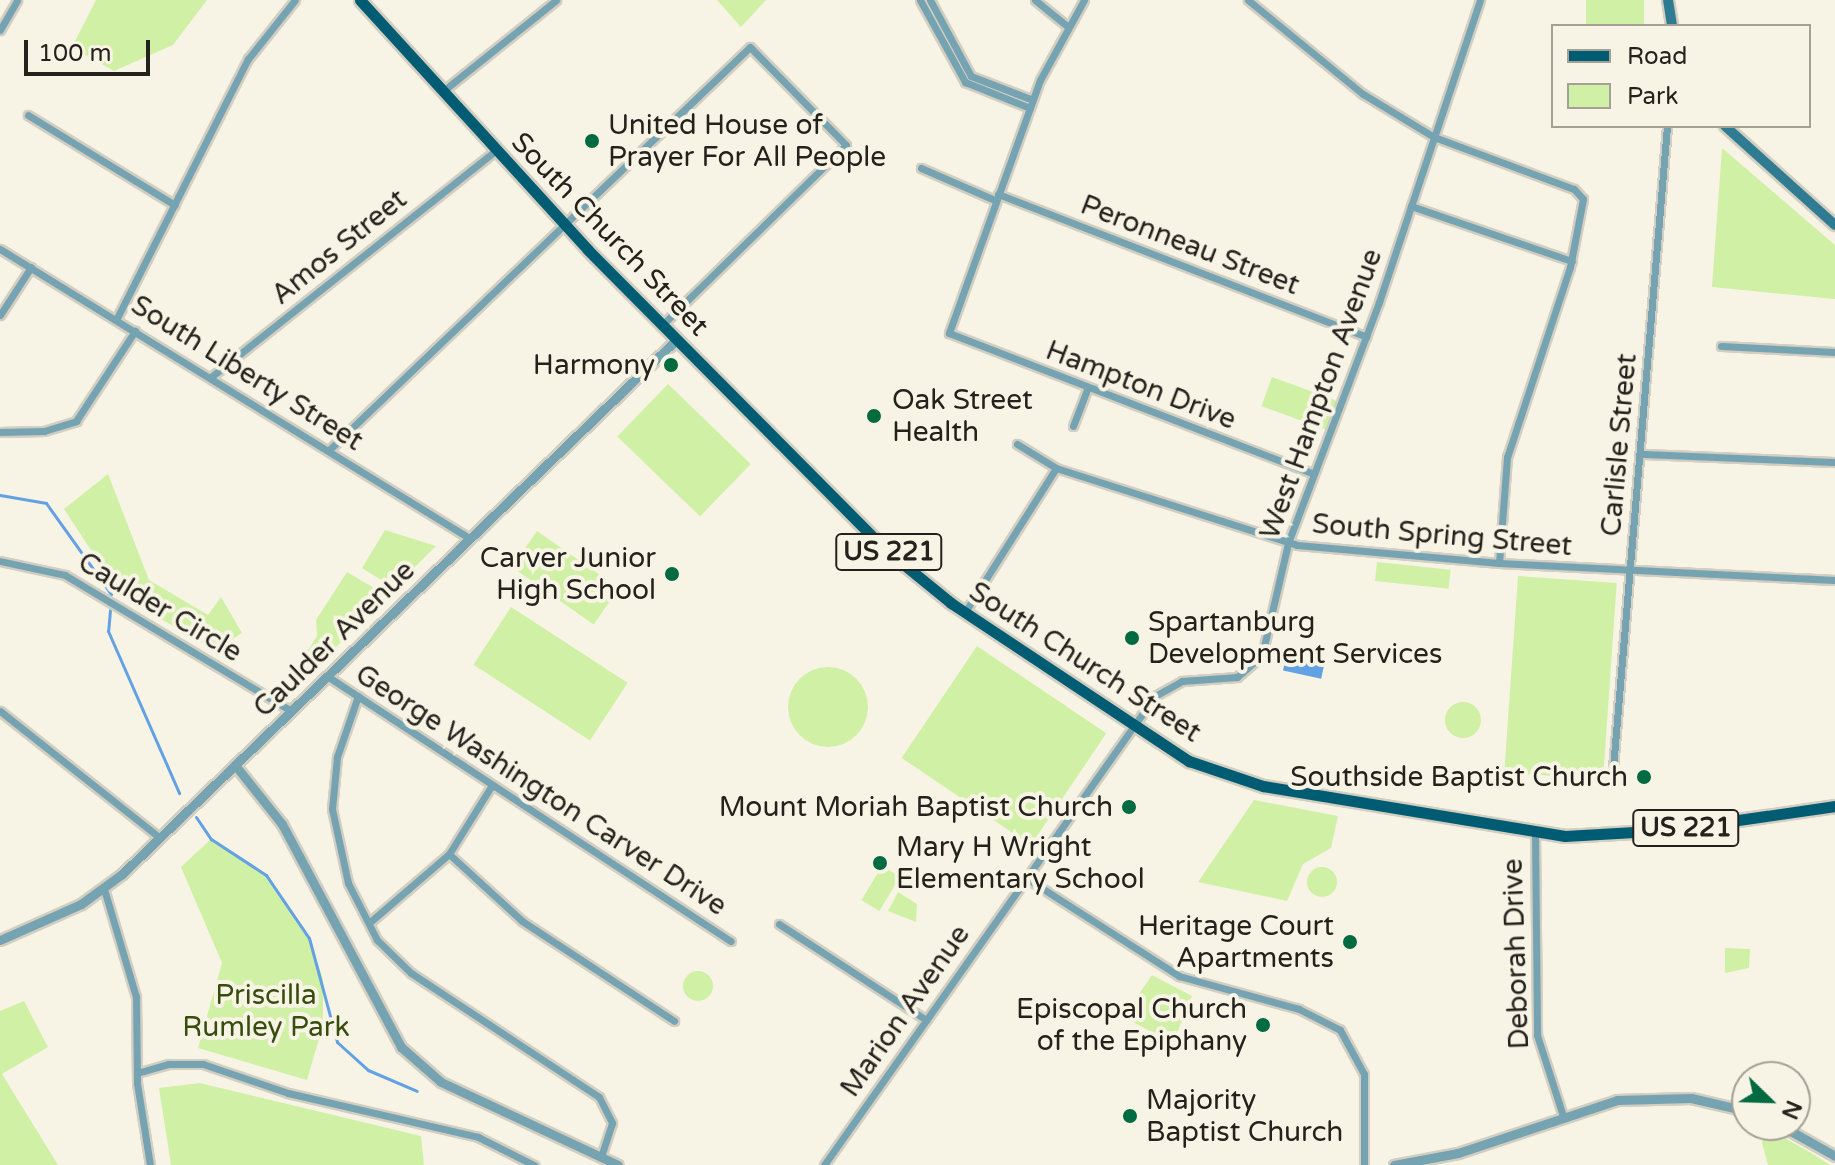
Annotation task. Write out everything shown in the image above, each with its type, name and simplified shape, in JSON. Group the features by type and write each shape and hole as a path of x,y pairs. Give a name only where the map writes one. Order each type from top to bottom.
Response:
{"main road":[{"path":"1668,0 1672,24"},
{"name":"South Church Street","path":"364,1 563,224 886,550 965,612 1133,727 1189,761 1234,779 1535,834 1634,834 1835,806"},
{"path":"1727,128 1835,225"}],"street":[{"path":"0,30 17,0"},
{"path":"117,318 248,59 295,0"},
{"path":"443,91 556,0"},
{"path":"920,0 968,79 1031,104"},
{"path":"930,0 968,79"},
{"path":"1035,0 1066,25"},
{"path":"996,197 1031,104 1066,25 1084,0"},
{"path":"1248,0 1356,89 1434,137 1574,189 1583,199 1572,261 1507,457 1499,563"},
{"name":"West Hampton Avenue","path":"1133,727 1155,696 1172,684 1237,677 1258,663 1288,543 1366,337 1480,0"},
{"path":"330,449 744,51 757,50 846,145 662,325"},
{"path":"28,115 175,205"},
{"name":"Carlisle Street","path":"1613,768 1642,454 1667,128"},
{"name":"Amos Street","path":"211,377 495,151"},
{"name":"Peronneau Street","path":"921,168 1366,337"},
{"name":"Hampton Drive","path":"996,197 948,324 953,335 1314,474"},
{"path":"1411,206 1572,261"},
{"name":"South Liberty Street","path":"0,249 330,449 469,538"},
{"path":"0,315 31,267"},
{"path":"0,432 58,429 76,421 135,331"},
{"name":"Caulder Avenue","path":"0,940 104,889 677,339"},
{"path":"1721,346 1835,352"},
{"path":"1073,426 1087,389"},
{"name":"South Spring Street","path":"1017,444 1056,468 1288,543 1499,563 1835,580"},
{"path":"1642,454 1835,462"},
{"path":"965,612 1056,468"},
{"name":"Caulder Circle","path":"0,561 65,575 291,711"},
{"name":"George Washington Carver Drive","path":"327,676 731,941"},
{"path":"358,696 337,757 332,809 341,862 377,940 411,973 599,1097 612,1123 601,1156"},
{"path":"0,711 160,838"},
{"name":"Marion Avenue","path":"824,1165 1133,727"},
{"path":"235,765 282,824 401,1047 441,1082 618,1165"},
{"path":"370,922 449,854 492,785"},
{"name":"Deborah Drive","path":"1535,834 1537,1035 1563,1116"},
{"path":"449,854 522,921 674,1021"},
{"path":"1026,878 1179,976 1299,1009 1340,1030 1364,1074 1364,1165"},
{"path":"104,889 136,997 137,1073 150,1165"},
{"path":"779,924 926,1020"},
{"path":"137,1073 169,1064 203,1064 288,1093 478,1137 534,1165"},
{"path":"1394,1165 1458,1153 1617,1100 1668,1097 1731,1108"},
{"path":"1808,1141 1835,1156"},
{"path":"513,1165 517,1154"}],"green space":[{"path":"96,0 207,0 173,45 114,71 72,47"},
{"path":"717,0 766,0 741,27"},
{"path":"1586,0 1644,0 1644,24 1586,24"},
{"path":"1722,148 1835,245 1835,299 1712,287"},
{"path":"1272,377 1342,403 1332,432 1261,406"},
{"path":"668,384 751,464 700,516 617,437"},
{"path":"108,474 149,580 208,615 221,597 242,633 215,650 121,596 64,509"},
{"path":"385,530 436,546 394,588 362,568"},
{"path":"537,531 619,588 594,624 512,567"},
{"path":"1377,562 1451,570 1449,589 1375,581"},
{"path":"347,572 386,595 320,664 305,655 317,636 316,620"},
{"path":"1518,576 1617,583 1603,779 1504,773"},
{"path":"511,607 628,683 590,741 473,665"},
{"path":"977,646 1106,733 1031,845 902,758"},
{"path":"820,667 836,667 850,674 861,685 868,699 865,722 850,740 836,747 820,747 806,740 795,729 788,715 788,699 795,685 806,674"},
{"path":"1463,702 1476,707 1481,720 1476,733 1463,738 1450,733 1445,720 1450,707"},
{"path":"1254,800 1338,816 1331,848 1303,864 1287,901 1198,882"},
{"name":"Priscilla Rumley Park","path":"211,839 266,875 309,938 323,979 323,1025 307,1080 198,1048 222,963 181,867"},
{"path":"882,866 900,877 879,911 861,900"},
{"path":"1322,867 1333,871 1337,882 1333,893 1322,897 1311,893 1307,882 1311,871"},
{"path":"898,892 917,904 916,922 888,911"},
{"path":"1725,948 1750,949 1749,968 1725,973"},
{"path":"698,971 709,975 713,986 709,997 698,1001 687,997 683,986 687,975"},
{"path":"1152,975 1192,996 1173,1043 1123,1017"},
{"path":"24,1001 48,1047 2,1074 58,1165 0,1165 0,1011"},
{"path":"200,1083 421,1136 424,1165 171,1165 159,1088"},
{"path":"1790,1141 1830,1165 1768,1165 1762,1143"}],"water":[{"path":"1287,652 1325,660 1321,679 1283,671"}],"waterway":[{"path":"0,495 46,503 111,594"},
{"path":"110,610 108,631 179,793"},
{"path":"196,817 211,839 266,875 309,938 337,1042 368,1070 417,1091"}],"place":[{"name":"United House of Prayer For All People","path":"592,141"},
{"name":"Harmony","path":"671,365"},
{"name":"Oak Street Health","path":"874,416"},
{"name":"Carver Junior High School","path":"672,574"},
{"name":"Spartanburg Development Services","path":"1132,638"},
{"name":"Southside Baptist Church","path":"1644,777"},
{"name":"Mount Moriah Baptist Church","path":"1129,807"},
{"name":"Mary H Wright Elementary School","path":"880,863"},
{"name":"Heritage Court Apartments","path":"1350,942"},
{"name":"Episcopal Church of the Epiphany","path":"1263,1025"},
{"name":"Majority Baptist Church","path":"1130,1116"}]}
